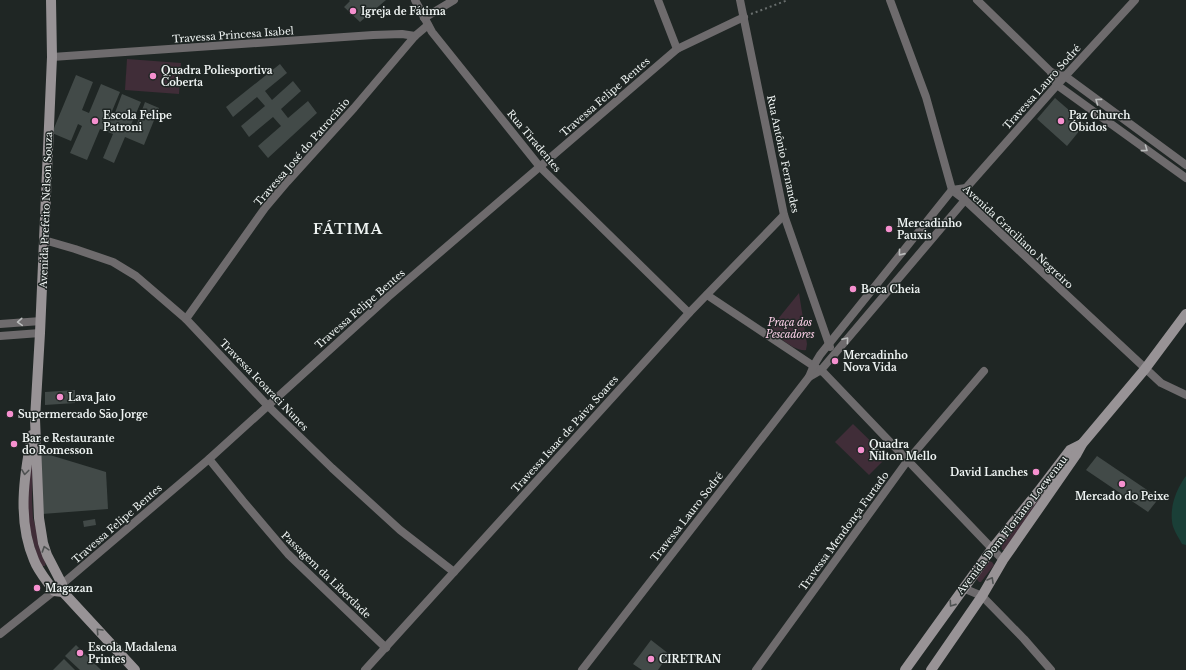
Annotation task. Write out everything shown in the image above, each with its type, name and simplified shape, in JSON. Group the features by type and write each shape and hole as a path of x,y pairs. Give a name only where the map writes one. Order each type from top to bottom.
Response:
{"street":[{"name":"Avenida Prefeito Nelson Souza","path":"51,0 52,57 41,321 35,419 39,518 43,543 60,589"},
{"name":"Rua Tiradentes","path":"415,0 426,22 540,167 689,313"},
{"name":"Travessa José do Patrocínio","path":"186,319 264,208 291,176 354,108 426,22 454,0"},
{"path":"658,0 677,49"},
{"name":"Rua Antônio Fernandes","path":"740,0 784,215 833,355"},
{"name":"Avenida Graciliano Negreiro","path":"890,0 926,97 952,190 965,200 1145,369 1161,383 1186,395"},
{"path":"977,0 1052,72 1057,85 1186,178"},
{"name":"Travessa Lauro Sodré","path":"966,188 1065,76 1135,0"},
{"name":"Travessa Felipe Bentes","path":"0,634 60,589 209,459 388,297 677,49 744,17"},
{"name":"Travessa Princesa Isabel","path":"52,57 374,35 402,34 415,36"},
{"path":"1052,72 1065,76 1186,165"},
{"path":"817,367 820,355 952,190 966,188 965,200"},
{"name":"Travessa Lauro Sodré","path":"582,670 817,367 833,355 965,200"},
{"name":"Travessa Isaac de Paiva Soares","path":"365,670 689,313 784,215"},
{"name":"Travessa Icoaraci Nunes","path":"44,240 113,262 136,276 186,319 267,405 400,530 454,572"},
{"path":"707,295 817,367 1003,560"},
{"name":"Avenida Dom Floriano Loewenau","path":"931,670 982,596 1003,560 1076,455 1082,444 1145,369 1186,314"},
{"path":"0,324 41,321"},
{"path":"0,336 40,333"},
{"name":"Travessa Mendonça Furtado","path":"756,670 908,460 984,371"},
{"name":"Avenida Prefeito Nelson Souza","path":"35,419 25,471 24,511 26,530 34,560 40,572 60,589"},
{"name":"Avenida Dom Floriano Loewenau","path":"905,670 992,549 1070,450 1082,444"},
{"name":"Passagem da Liberdade","path":"209,459 242,502 288,554 386,648"},
{"path":"963,588 982,596 1024,639 1051,670"},
{"path":"60,589 135,670"}],"path":[{"path":"744,17 788,0"}],"green space":[{"name":"Quadra Poliesportiva Coberta","path":"127,59 181,63 179,94 125,90"},
{"name":"Praça dos Pescadores","path":"799,293 807,344 806,350 797,349 769,330"},
{"name":"Quadra Nilton Mello","path":"853,424 887,457 869,475 835,442"},
{"path":"33,459 33,518 46,562 45,566 41,566 28,523 26,486"},
{"path":"1058,474 1005,550 1002,550 1001,545"},
{"path":"989,561 994,565 981,582 979,582 976,578"}],"shaded area":[{"path":"1186,476 1186,545 1182,544 1174,530 1172,524 1172,509 1175,497"}],"building":[{"path":"349,0 386,0 360,22 344,7 350,1"},
{"path":"280,64 287,73 265,91 272,100 293,81 301,91 281,109 288,118 308,101 317,113 268,158 258,146 281,126 273,117 249,137 241,126 265,106 257,97 233,117 226,107"},
{"name":"Escola Felipe Patroni","path":"76,75 93,82 82,110 89,113 101,84 120,92 110,116 113,118 122,94 141,102 130,127 135,129 145,102 159,108 144,145 125,137 114,163 103,158 113,134 100,129 87,160 70,153 82,126 78,124 71,141 52,133"},
{"name":"Paz Church Óbidos","path":"1055,98 1085,124 1067,146 1037,119"},
{"name":"Lava Jato","path":"75,390 75,403 45,405 45,392"},
{"path":"40,452 106,472 108,509 42,514"},
{"name":"Mercado do Peixe","path":"1097,456 1159,498 1148,512 1086,470"},
{"path":"95,519 96,525 84,527 83,521"},
{"name":"CIRETRAN","path":"651,640 669,654 658,670 642,670 633,664"},
{"path":"76,645 101,670 80,670 65,656"},
{"path":"64,659 75,670 53,670"}],"place":[{"name":"Igreja de Fátima","path":"353,11"},
{"name":"Quadra Poliesportiva Coberta","path":"153,76"},
{"name":"Escola Felipe Patroni","path":"95,121"},
{"name":"Paz Church Óbidos","path":"1061,121"},
{"name":"Mercadinho Pauxis","path":"889,229"},
{"name":"Boca Cheia","path":"853,289"},
{"name":"Mercadinho Nova Vida","path":"835,361"},
{"name":"Lava Jato","path":"60,397"},
{"name":"Supermercado São Jorge","path":"10,414"},
{"name":"Bar e Restaurante do Romesson","path":"14,444"},
{"name":"Quadra Nilton Mello","path":"861,450"},
{"name":"David Lanches","path":"1036,472"},
{"name":"Mercado do Peixe","path":"1122,484"},
{"name":"Magazan","path":"37,588"},
{"name":"Escola Madalena Printes","path":"80,653"},
{"name":"CIRETRAN","path":"651,659"}],"district":[{"name":"FÁTIMA","path":"348,229"}]}
